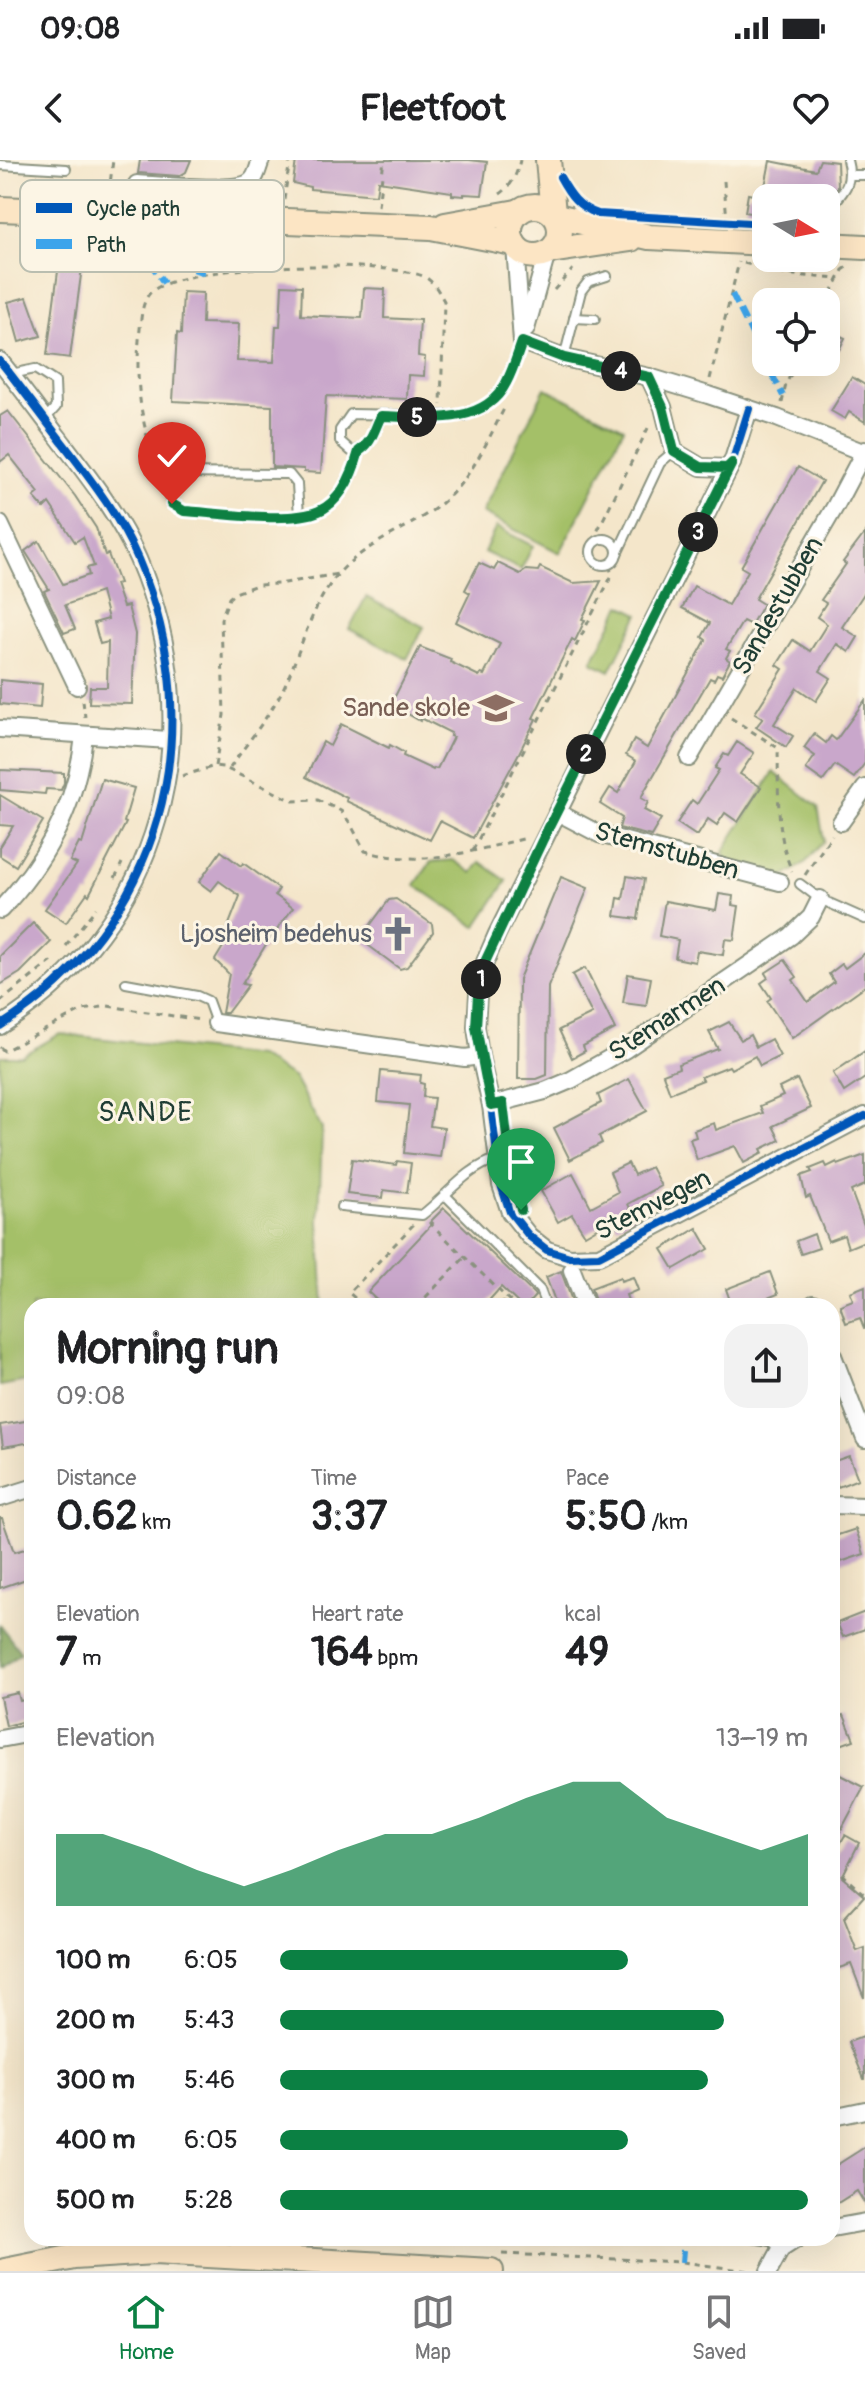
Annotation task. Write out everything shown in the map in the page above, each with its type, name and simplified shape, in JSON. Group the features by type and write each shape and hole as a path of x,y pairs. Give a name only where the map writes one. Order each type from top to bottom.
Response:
{"street":[{"path":"252,180 261,160"},
{"path":"522,342 510,227 538,160"},
{"path":"522,342 549,252 560,231 548,160"},
{"path":"431,227 519,211 527,206 541,206 555,215 649,237 752,242"},
{"path":"0,209 20,210"},
{"path":"284,221 431,227 514,245 526,255 533,256 649,237"},
{"path":"522,342 564,358 649,377 749,409 865,452"},
{"path":"0,1026 47,992 69,971 99,939 120,910 155,834 164,790 172,713 165,652 149,587 132,547 99,491 5,368"},
{"path":"649,377 663,407 674,451 701,467 727,468 732,463"},
{"name":"Stemvegen","path":"749,409 732,463 485,962 478,994 476,1027 491,1105 501,1185 510,1212 529,1236 555,1253 570,1257 599,1256 865,1116"},
{"name":"Sandestubben","path":"689,758 865,452"},
{"path":"0,524 5,545 77,686"},
{"path":"0,729 169,740"},
{"path":"0,910 31,875 54,839 76,784 84,736"},
{"path":"841,822 865,788"},
{"name":"Stemstubben","path":"557,812 599,834 780,882"},
{"name":"Stemarmen","path":"491,1105 545,1091 626,1049 791,936 811,917 820,899"},
{"path":"216,1023 465,1058 480,1056"},
{"path":"572,1270 583,1298"},
{"path":"840,1374 865,1439"},
{"path":"0,1498 24,1490"},
{"path":"840,1505 865,1506"},
{"path":"0,1739 24,1734"},
{"path":"840,2115 865,2110"},
{"path":"840,2227 865,2222"},
{"path":"769,2271 773,2246"},
{"path":"0,2265 4,2271 74,2257 269,2249 491,2271"}],"lane":[{"path":"840,195 851,175 847,160"},
{"path":"0,165 66,169"},
{"path":"851,175 865,175"},
{"path":"564,358 581,291 588,282 607,276"},
{"path":"574,318 595,319"},
{"path":"381,416 367,446 359,451 351,451 340,441 340,430 351,414 464,416 488,404 505,386 522,342"},
{"path":"5,368 35,369 55,382 56,407 45,419"},
{"path":"299,516 297,484 289,474 159,473 172,504 184,511 299,516 318,512 333,502 355,466 359,451"},
{"path":"617,554 615,545 608,539 595,542 591,550 593,559 600,564 609,564 617,554 660,463 674,451"},
{"path":"800,884 820,899 865,919"},
{"path":"126,983 197,996 208,1001 216,1023"},
{"path":"341,1207 422,1215 479,1165 497,1159"},
{"path":"446,1196 540,1290 543,1298"}],"path":[{"path":"111,180 113,160"},
{"path":"284,202 290,160"},
{"path":"378,206 384,160"},
{"path":"497,195 508,189 518,172 520,160"},
{"path":"724,181 727,222"},
{"path":"714,222 740,223"},
{"path":"834,288 843,270 858,256"},
{"path":"727,258 784,274 838,279"},
{"path":"709,382 739,262"},
{"path":"552,294 566,275 580,264"},
{"path":"284,268 395,270 426,278 437,288 444,301 441,417"},
{"path":"159,473 144,429 137,385 144,303 148,295 164,283 221,272"},
{"path":"781,407 790,376"},
{"path":"230,768 280,696 309,622 338,574 368,548 431,511 461,484 474,468 511,395"},
{"path":"595,542 653,416"},
{"path":"473,850 612,575 609,564"},
{"path":"215,766 224,715 221,619 229,598 242,589 257,585 338,574"},
{"path":"77,686 84,705 84,736"},
{"path":"718,709 778,748 784,853 800,884 841,822"},
{"path":"179,777 215,766 230,768 293,801 318,800 341,811 365,851 386,857 420,860 532,837"},
{"path":"115,877 122,862"},
{"path":"66,946 100,903"},
{"path":"0,1002 58,956"},
{"path":"0,1047 4,1051 83,1010 108,1006 216,1023"},
{"path":"355,1298 349,1293 422,1215 507,1298"},
{"path":"425,1298 464,1258"},
{"path":"840,1873 865,1895"}],"green space":[{"path":"545,388 624,428 560,553 482,513"},
{"path":"496,527 533,546 521,570 484,552"},
{"path":"366,597 424,627 407,659 349,629"},
{"path":"621,605 639,614 610,671 592,662"},
{"path":"774,772 818,807 824,841 806,862 781,879 727,861 723,852"},
{"path":"453,860 472,873 480,862 507,881 476,927 415,885 431,862"},
{"path":"60,1034 258,1056 294,1078 322,1129 319,1222 324,1298 24,1298 24,1382 0,1386 0,1056 21,1056"},
{"path":"0,1625 21,1653 0,1668"}],"building":[{"path":"140,160 191,160 186,172 179,176 138,173"},
{"path":"296,160 487,162 482,195 464,196 378,181 376,195 310,189 293,183"},
{"path":"820,160 837,162 838,184 766,184 770,161 816,170"},
{"path":"748,194 752,195 752,213 745,212"},
{"path":"58,272 81,272 70,358 47,355"},
{"path":"282,285 302,286 301,315 362,318 364,288 385,289 384,318 420,320 418,356 425,357 424,376 408,375 407,399 326,396 321,473 272,467 272,406 173,401 183,292 203,293 202,323 239,324 237,361 274,362"},
{"path":"27,297 41,336 19,342 8,302"},
{"path":"852,377 865,385 865,422 849,412 845,419 831,411"},
{"path":"8,411 75,496 96,528 105,555 108,554 119,583 115,584 123,607 128,606 135,634 132,704 89,703 90,687 107,687 108,642 100,644 94,623 108,619 101,592 65,605 75,629 64,633 44,591 49,589 25,551 39,541 63,584 89,575 87,568 94,566 83,537 75,542 49,503 44,508 34,497 39,493 9,455 0,462 0,416"},
{"path":"798,467 822,481 755,599 763,604 751,625 743,621 726,649 730,651 726,658 730,661 722,676 717,674 714,680 710,678 641,798 648,802 644,810 661,819 651,836 619,828 622,818 600,804 610,788 618,793 636,761 626,755 634,740 647,748 706,640 702,637 710,623 682,608 694,586 728,605 748,571 741,567"},
{"path":"865,533 865,592 842,627 858,637 849,652 837,644 820,671 831,678 816,701 797,688 774,724 793,736 786,747 756,727 763,718 755,713 783,669 777,665 793,640 810,651 827,624 817,617 826,603 821,600 846,564 843,562"},
{"path":"479,563 494,570 498,563 520,574 526,570 538,571 540,567 573,583 601,581 575,641 572,639 533,718 536,719 473,838 440,821 430,840 346,801 347,798 306,777 323,742 330,746 341,724 389,748 390,745 404,753 403,756 437,769 453,737 451,733 421,718 420,721 391,704 420,647 451,659 450,662 479,676 484,675 500,644 456,622 470,593 465,590"},
{"path":"0,680 42,684 40,708 0,704"},
{"path":"865,700 865,763 854,778 835,765 823,781 806,769 815,756 804,748 814,734 826,743 831,736 836,740"},
{"path":"737,742 754,753 740,774 761,787 738,822 725,813 717,825 708,819 695,835 677,823 692,800 697,804 719,770 715,768 724,754 728,756"},
{"path":"0,770 64,773 64,783 61,790 46,789 45,794 0,790"},
{"path":"102,779 134,788 126,823 89,895 87,893 66,923 45,909 77,864 70,861 79,843 82,844"},
{"path":"0,795 43,821 16,866 0,856 0,847 13,826 0,825"},
{"path":"221,851 279,889 275,895 293,908 265,946 242,984 248,985 227,1013 222,1013 229,974 215,960 223,947 221,945 240,896 219,881 211,891 199,882"},
{"path":"627,876 644,879 638,919 615,916 618,898 623,899"},
{"path":"561,877 588,888 548,987 547,1075 537,1079 518,1079 519,979"},
{"path":"719,894 733,896 732,905 739,906 734,940 725,939 723,955 697,951 695,962 675,958 678,940 659,936 665,901 716,910"},
{"name":"Ljosheim bedehus","path":"396,899 432,924 433,932 407,967 400,969 365,943 363,935 389,900"},
{"path":"33,923 51,942 20,973 0,985 0,956"},
{"path":"865,953 865,986 792,1038 767,1001 771,998 761,983 768,978 765,973 785,960 797,977 793,980 808,1002 834,982 829,974 842,964 845,968"},
{"path":"585,968 615,1029 583,1046 585,1051 572,1058 559,1030 592,1014 572,975"},
{"path":"628,974 651,978 646,1006 623,1003"},
{"path":"729,1022 741,1040 750,1035 756,1047 771,1039 780,1056 760,1066 755,1056 670,1093 663,1074 679,1068 678,1064 718,1049 709,1032"},
{"path":"865,1051 865,1078 844,1092 833,1073"},
{"path":"381,1071 421,1075 423,1097 434,1098 430,1126 444,1128 440,1157 404,1153 409,1105 378,1102"},
{"path":"629,1079 647,1111 599,1136 602,1143 570,1160 554,1128 601,1103 598,1095"},
{"path":"797,1079 811,1108 773,1126 780,1140 761,1149 763,1153 744,1163 735,1146 697,1160 690,1139 696,1137 694,1130 714,1123 716,1130 763,1113 760,1106 783,1096 779,1088"},
{"path":"865,1155 865,1185 851,1191 865,1228 865,1241 848,1248 844,1235 828,1241 810,1196 806,1198 801,1176 825,1163 827,1167 837,1162 838,1165"},
{"path":"352,1159 396,1165 397,1161 411,1163 407,1193 384,1190 383,1198 347,1194"},
{"path":"628,1163 634,1175 651,1167 661,1186 628,1204 634,1217 617,1226 614,1218 585,1235 572,1214 558,1222 541,1191 573,1173 591,1207 618,1192 610,1172"},
{"path":"444,1208 535,1296 513,1298 501,1287 491,1298 374,1298 368,1292 433,1223 431,1221"},
{"path":"697,1228 709,1249 674,1269 662,1249"},
{"path":"814,1234 819,1248 801,1254 796,1241"},
{"path":"561,1271 571,1298 554,1298 546,1277"},
{"path":"770,1272 778,1294 768,1298 729,1298 726,1289"},
{"path":"620,1277 621,1281 633,1277 638,1290 626,1295 627,1298 594,1298 591,1288"},
{"path":"865,1286 864,1328 860,1318 846,1323 840,1305 853,1300 850,1292"},
{"path":"24,1421 24,1443 3,1447 0,1425"},
{"path":"849,1456 858,1479 840,1486 840,1459"},
{"path":"2,1518 14,1552 24,1549 24,1580 0,1588"},
{"path":"856,1529 864,1554 840,1562 840,1534"},
{"path":"865,1612 865,1629 843,1637 840,1622"},
{"path":"18,1693 20,1701 24,1700 24,1721 6,1726 0,1697"},
{"path":"844,1715 854,1740 840,1745 840,1716"},
{"path":"840,1775 864,1787 840,1832"},
{"path":"845,1835 859,1843 842,1877 864,1896 844,1918 857,1951 865,1948 864,1998 851,1964 840,1968 840,1844"},
{"path":"865,2036 865,2079 864,2079 849,2042"},
{"path":"865,2147 865,2204 857,2191 840,2202 840,2163"}],"marked path":[{"path":"156,272 164,283"},
{"path":"732,294 783,396"},
{"path":"682,2262 683,2246"}],"cycle path":[{"path":"560,177 575,200 598,214 752,223"},
{"path":"0,361 92,481 130,543 160,625 170,691 170,756 158,820 134,879 100,935 55,984 0,1026"},
{"path":"749,409 732,463 485,962 478,994 476,1027 491,1105 501,1185 510,1212 529,1236 547,1250 570,1257 599,1256 865,1116"}],"place":[{"name":"Sande skole","path":"496,708"},
{"name":"Ljosheim bedehus","path":"398,934"}],"district":[{"name":"SANDE","path":"146,1112"}],"route":[{"path":"172,504 184,511 280,516 318,512 333,502 341,490 355,466 359,451 367,446 381,416 464,416 488,404 505,386 522,342 564,358 649,377 663,407 674,451 701,467 727,468 732,463 542,841 485,962 478,994 476,1027 480,1056 491,1105 503,1103 511,1170 521,1210"}]}
